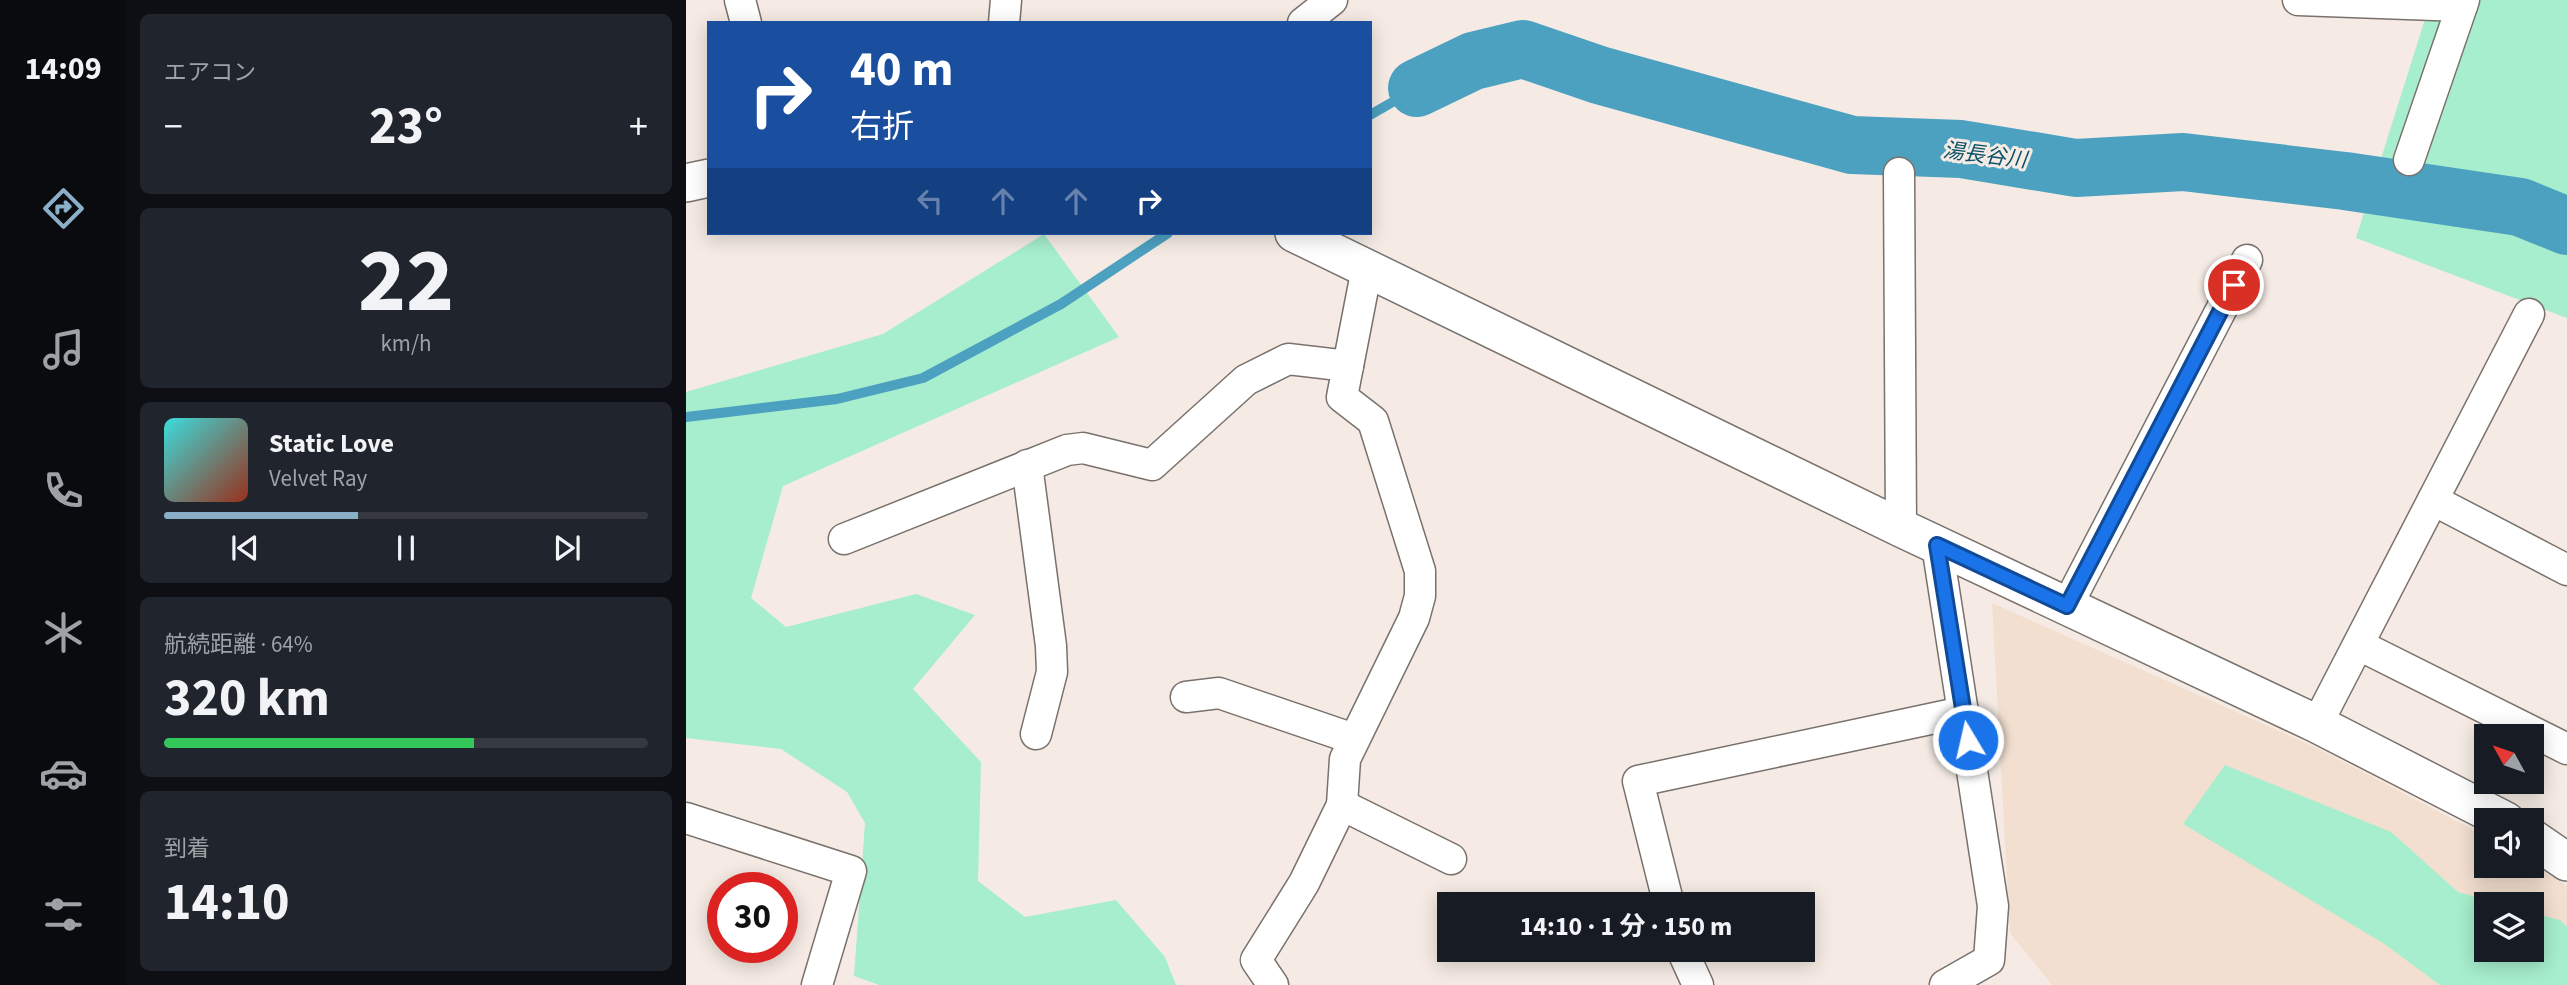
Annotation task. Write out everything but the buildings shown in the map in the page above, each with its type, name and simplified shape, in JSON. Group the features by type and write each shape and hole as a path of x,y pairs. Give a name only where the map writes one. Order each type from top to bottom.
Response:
{"street":[{"path":"740,0 745,21"},
{"path":"1004,21 1006,0"},
{"path":"1306,21 1332,0"},
{"path":"2298,0 2463,3 2409,160"},
{"path":"1899,173 1901,528"},
{"path":"686,183 707,178"},
{"path":"1297,235 1901,528 2317,724 2481,808"},
{"path":"2067,606 2247,260"},
{"path":"1273,985 1256,960 1304,883 1342,805 1345,759 1414,618 1420,596 1420,571 1373,421 1342,397 1367,268"},
{"path":"2317,724 2529,314"},
{"path":"844,539 1027,465 1083,447 1152,465 1246,380 1288,359 1348,366"},
{"path":"1027,465 1051,646 1052,672 1036,734"},
{"path":"2433,500 2567,570"},
{"path":"1937,545 1993,905 1993,973 1945,985"},
{"path":"2359,645 2567,748"},
{"path":"1186,697 1219,693 1354,739"},
{"path":"1666,892 1638,781 1963,712"},
{"path":"1342,805 1451,859"},
{"path":"686,818 851,871 817,985"},
{"path":"2544,846 2567,862"},
{"path":"1687,962 1698,985"}],"shaded area":[{"path":"1992,603 2317,748 2474,830 2474,878 2544,878 2544,870 2567,886 2567,985 2052,985 2010,933"}],"green space":[{"path":"2431,0 2567,0 2567,318 2356,238"},
{"path":"1045,235 1119,337 783,486 751,598 786,627 916,594 975,615 913,689 981,762 978,881 1025,917 1116,900 1165,957 1176,985 879,985 854,976 865,823 847,792 781,749 686,738 686,392 883,334"},
{"path":"2225,765 2391,832 2458,892 2474,897 2474,962 2544,962 2544,916 2560,920 2567,927 2567,985 2440,985 2383,943 2183,824"}],"waterway":[{"name":"湯長谷川","path":"1417,88 1473,61 1523,49 1599,75 1852,145 1961,149 2076,168 2183,162 2345,181 2520,207 2567,226"},
{"path":"1372,114 1417,88"},
{"path":"686,417 837,399 923,378 1061,304 1165,235"}],"route":[{"path":"1968,740 1937,545 2067,606 2234,285"}]}
